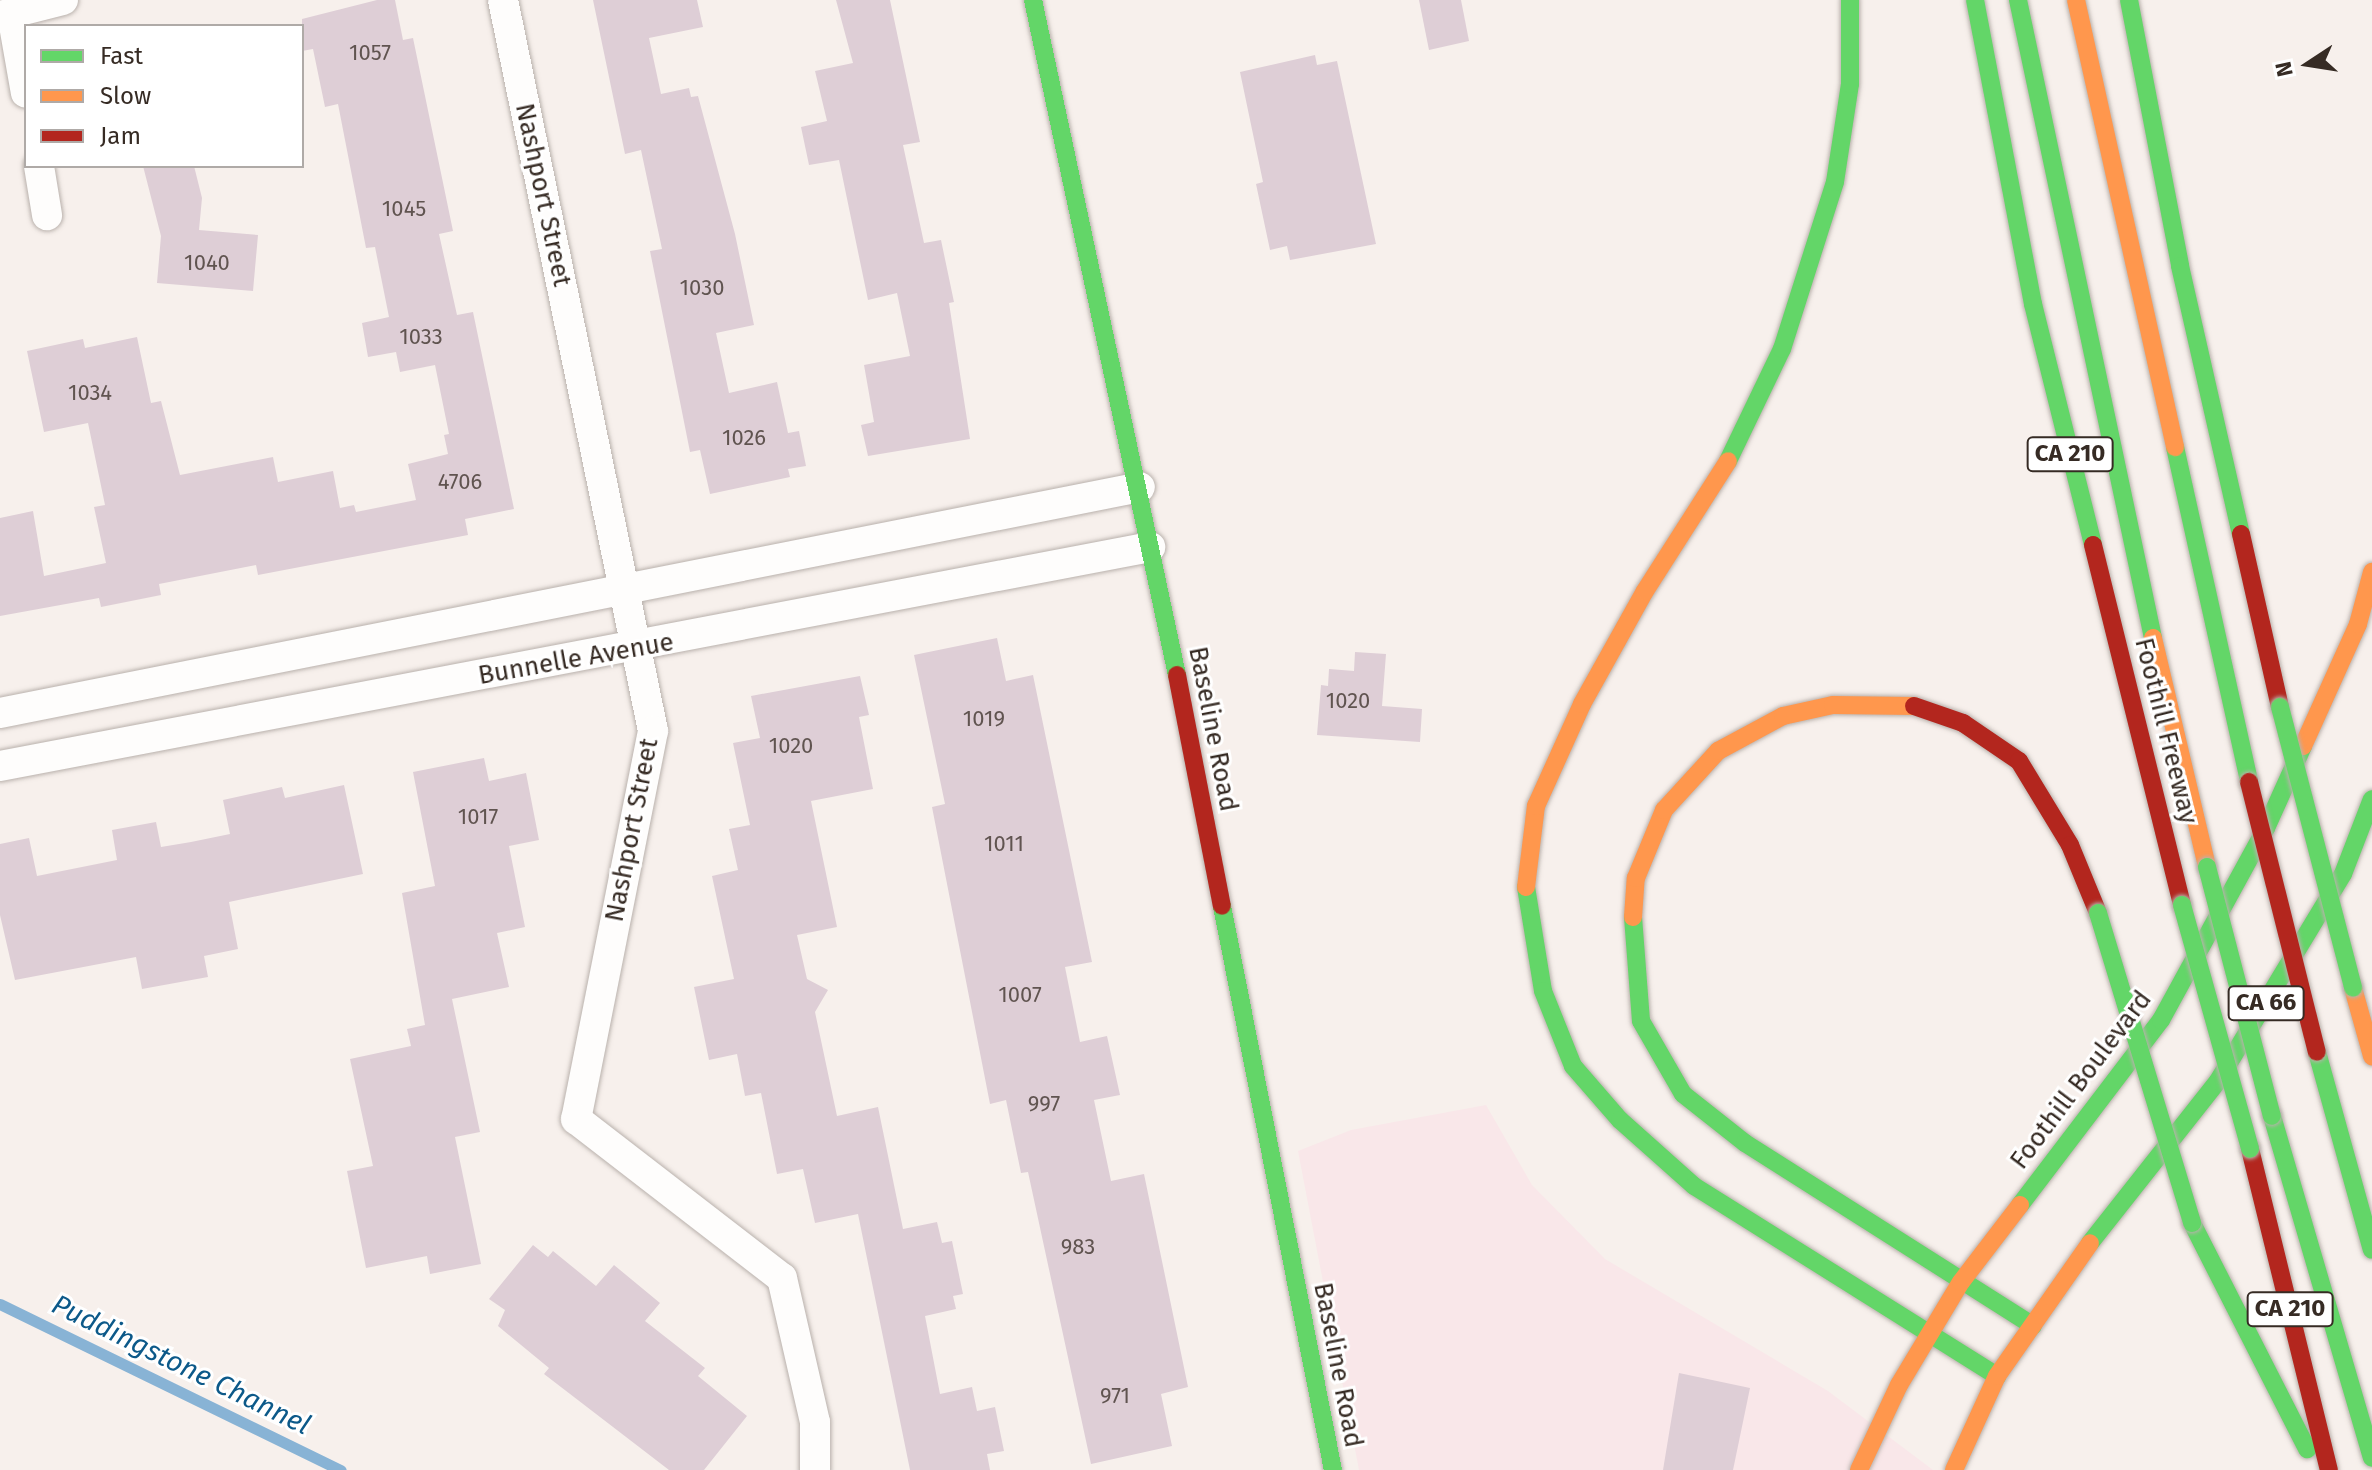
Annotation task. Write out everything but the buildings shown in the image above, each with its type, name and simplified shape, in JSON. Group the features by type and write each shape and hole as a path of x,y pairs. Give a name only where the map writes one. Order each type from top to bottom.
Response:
{"main road":[{"name":"Baseline Road","path":"1033,0 1140,487 1333,1470"},
{"path":"1850,0 1850,84 1835,182 1782,349 1733,453 1645,591 1582,704 1536,806 1524,900 1543,991 1573,1066 1620,1120 1694,1186 1997,1376 1954,1470"},
{"name":"Foothill Freeway","path":"1975,0 2033,304 2182,905 2250,1149 2329,1470"},
{"path":"2018,0 2166,697 2207,867 2272,1116 2372,1458"},
{"path":"2076,0 2249,782 2317,1052 2372,1250"},
{"path":"2129,0 2180,266 2280,707 2372,1056"},
{"name":"Foothill Boulevard","path":"1859,1470 1930,1333 1961,1282 2161,1020 2266,828 2358,624 2372,572"},
{"path":"2033,1326 1745,1143 1683,1094 1641,1021 1631,939 1636,878 1664,810 1718,751 1783,716 1833,705 1914,706 1963,723 2019,761 2070,845 2098,913 2192,1223 2317,1470"},
{"name":"CA 66","path":"1997,1376 2129,1188 2218,1081 2343,874 2372,799"}],"street":[{"path":"24,85 6,15 63,0"},
{"name":"Nashport Street","path":"503,0 653,731 576,1119 782,1278 815,1422 815,1470"},
{"path":"39,168 47,215"},
{"path":"0,713 1140,487"},
{"name":"Bunnelle Avenue","path":"0,766 637,648 1150,547"}],"shaded area":[{"path":"1486,1105 1532,1185 1605,1259 1828,1391 1933,1470 1359,1470 1298,1151 1351,1130"}],"waterway":[{"name":"Puddingstone Channel","path":"0,1304 341,1470"}],"traffic: fast":[{"path":"1033,0 1177,675"},
{"path":"1728,461 1782,349 1835,182 1850,84 1850,0"},
{"path":"1975,0 2033,304 2093,545"},
{"path":"2018,0 2153,638"},
{"path":"2129,0 2180,266 2241,534"},
{"path":"2175,447 2249,782"},
{"path":"2280,707 2353,988"},
{"path":"2020,1205 2161,1020 2266,828 2303,746"},
{"path":"2090,1243 2218,1081 2343,874 2372,799"},
{"path":"2207,867 2272,1116"},
{"path":"1526,887 1543,991 1573,1066 1620,1120 1694,1186 1997,1376"},
{"path":"2182,905 2250,1149"},
{"path":"1222,906 1333,1470"},
{"path":"2098,913 2192,1223"},
{"path":"1633,917 1641,1021 1683,1094 1745,1143 2033,1326"},
{"path":"2317,1052 2372,1250"},
{"path":"2272,1116 2372,1458"},
{"path":"2192,1223 2307,1449"}],"traffic: slow":[{"path":"2076,0 2175,447"},
{"path":"1526,887 1536,806 1582,704 1645,591 1728,461"},
{"path":"2303,746 2358,624 2372,572"},
{"path":"2153,638 2207,867"},
{"path":"1633,917 1636,878 1664,810 1718,751 1783,716 1833,705 1914,706"},
{"path":"2353,988 2372,1056"},
{"path":"1859,1470 1899,1385 1961,1282 2020,1205"},
{"path":"1954,1470 1997,1376 2090,1243"}],"traffic: jam":[{"path":"2241,534 2280,707"},
{"path":"2093,545 2182,905"},
{"path":"1177,675 1222,906"},
{"path":"1914,706 1963,723 2019,761 2070,845 2098,913"},
{"path":"2249,782 2317,1052"},
{"path":"2250,1149 2329,1470"}]}
